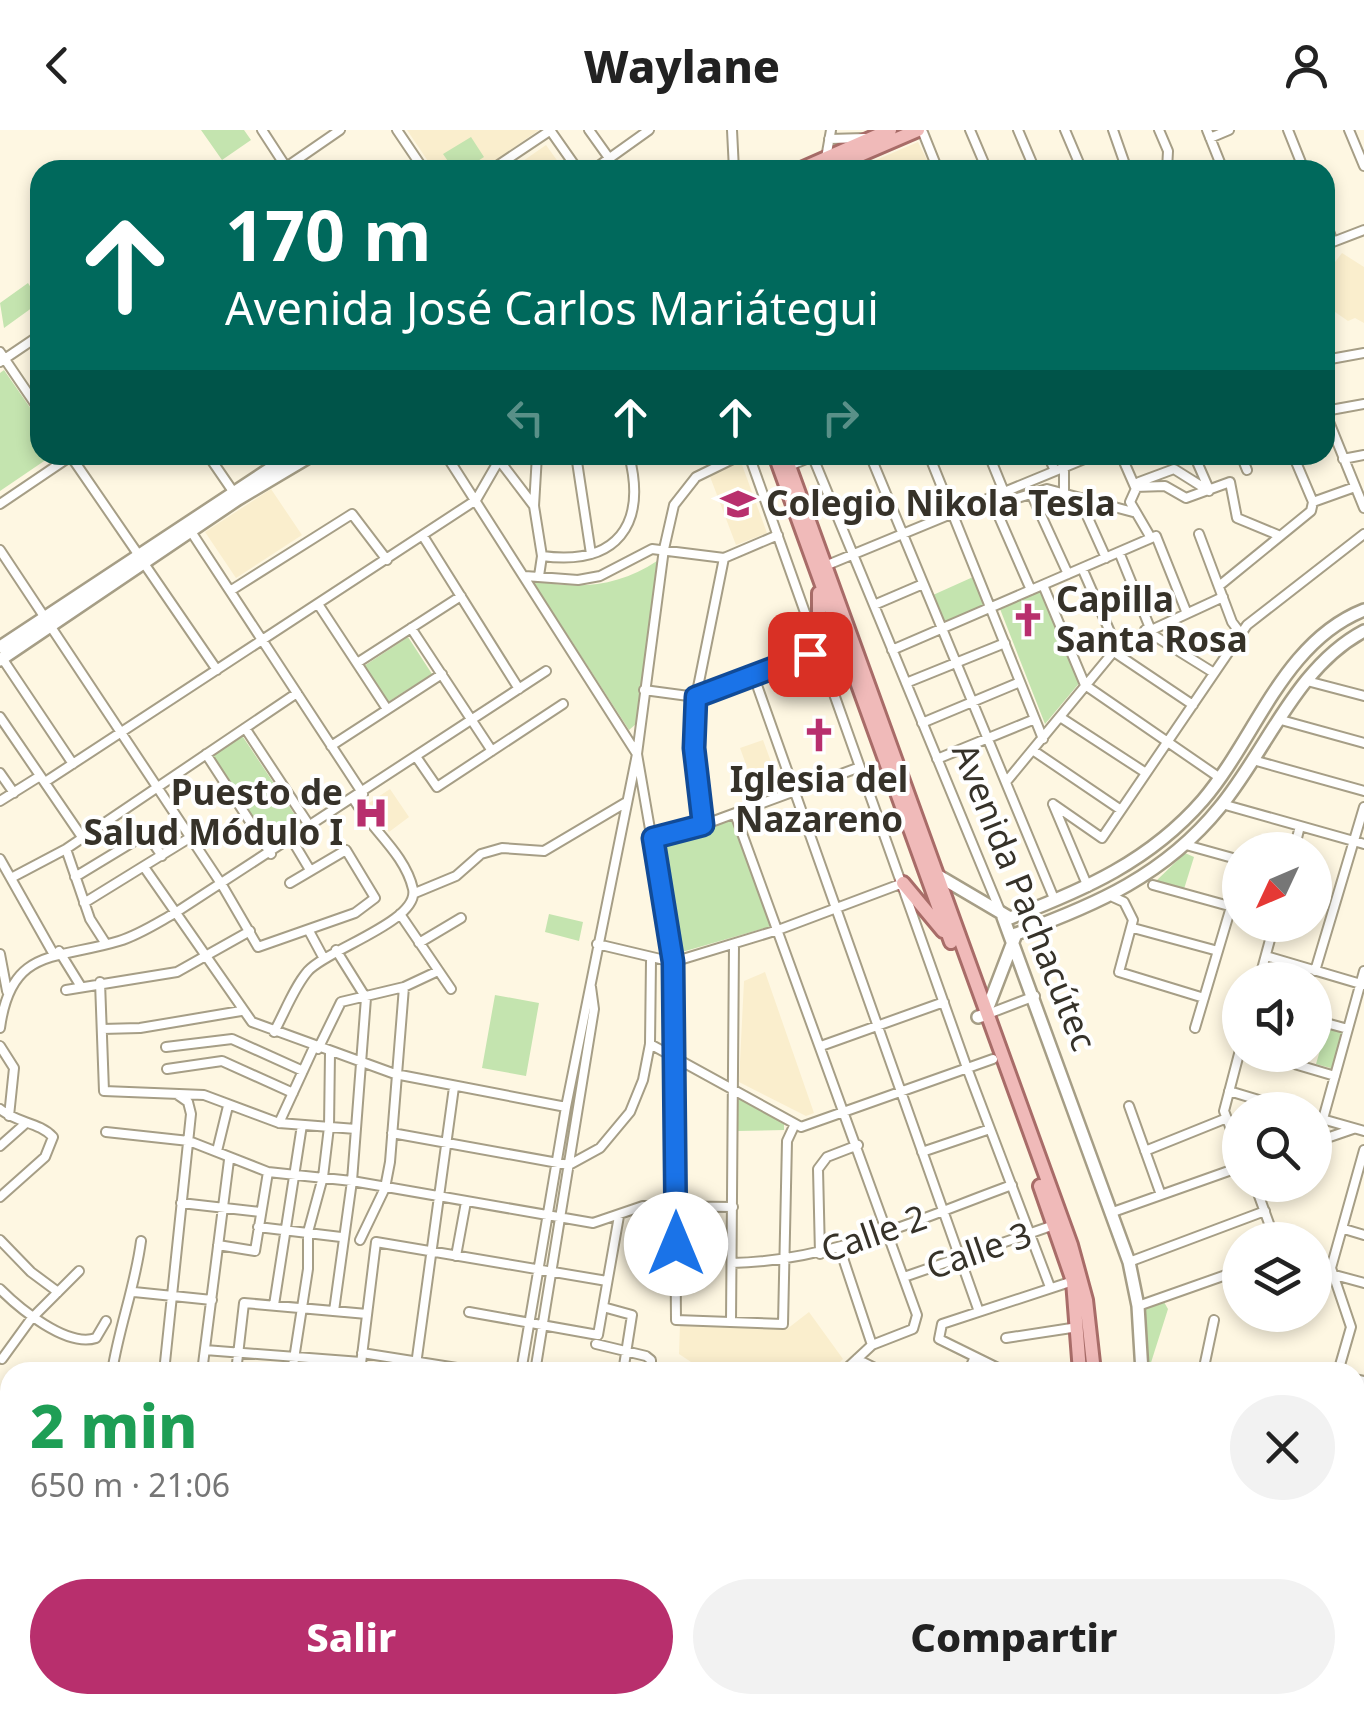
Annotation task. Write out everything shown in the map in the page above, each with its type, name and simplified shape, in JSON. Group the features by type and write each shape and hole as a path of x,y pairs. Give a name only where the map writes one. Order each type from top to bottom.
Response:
{"main road":[{"path":"832,160 890,130"},
{"path":"836,160 920,130"},
{"name":"Avenida Pachacútec","path":"779,465 951,940 1080,1274 1093,1362"},
{"name":"Avenida Pachacútec","path":"789,465 938,875 994,1059 1073,1281 1080,1362"},
{"path":"819,580 819,650"},
{"path":"903,883 951,940"}],"street":[{"path":"262,130 280,160"},
{"path":"298,160 340,130"},
{"path":"397,130 417,160"},
{"path":"506,160 550,130 571,160"},
{"path":"589,130 608,158"},
{"path":"628,130 633,140"},
{"path":"606,160 649,130"},
{"path":"732,130 734,160"},
{"path":"920,130 934,160"},
{"path":"970,130 983,160"},
{"path":"1018,130 1031,160"},
{"path":"1065,130 1078,160"},
{"path":"1112,130 1124,160"},
{"path":"1159,130 1167,160"},
{"path":"1220,160 1208,134 1229,130"},
{"path":"1288,130 1300,160"},
{"path":"1349,130 1364,166"},
{"path":"826,160 829,133 871,138"},
{"path":"1335,242 1364,230"},
{"path":"30,340 2,357 30,397"},
{"path":"1335,358 1364,353"},
{"path":"1335,410 1364,404"},
{"path":"1335,437 1364,508"},
{"path":"1344,459 1364,456"},
{"path":"0,504 57,465"},
{"path":"78,465 217,670"},
{"path":"215,465 232,490"},
{"path":"73,764 1,655 232,490 274,465"},
{"path":"141,558 296,465"},
{"path":"453,465 637,754 673,962 677,1058 676,1320 782,1324 786,1141 794,1126"},
{"path":"0,801 73,764 423,536 476,500 496,465"},
{"path":"505,465 534,506"},
{"path":"536,465 534,506 542,556 539,576"},
{"path":"578,465 591,554"},
{"path":"542,556 565,559 591,554 615,540 633,517 636,484 631,465"},
{"path":"523,1362 592,968 637,754 664,550 674,505 684,490 717,465"},
{"path":"753,465 967,1068 1050,1287"},
{"name":"Avenida Pachacútec","path":"818,465 1035,996 1128,1262 1138,1306 1141,1362"},
{"path":"874,465 1055,901"},
{"path":"934,465 1043,739"},
{"path":"993,465 1004,492"},
{"path":"1052,465 1055,471"},
{"path":"992,501 1004,492 1069,465"},
{"path":"1126,465 1135,486"},
{"path":"1198,465 1209,491"},
{"path":"1245,465 1247,470"},
{"path":"1219,586 1310,511 1312,502 1297,465"},
{"path":"1064,467 1064,493"},
{"path":"1186,611 1154,537 1130,502 1135,486 1151,475 1174,468 1209,491"},
{"path":"1135,486 1165,486 1186,498 1230,482 1237,518 1278,534"},
{"path":"1312,502 1355,487"},
{"path":"825,566 954,513 1030,490 1064,493 1134,512"},
{"path":"1030,490 1068,574"},
{"path":"1079,497 1106,558"},
{"path":"992,501 1031,590"},
{"path":"230,591 352,514 386,560"},
{"path":"190,530 331,746 372,829 403,862 415,893"},
{"path":"1199,534 1241,634"},
{"path":"1088,888 1053,804 1102,838 1241,634 1257,616 1364,534"},
{"path":"525,576 578,580 600,576 640,553 664,550 724,558 778,535"},
{"path":"423,536 519,689"},
{"path":"892,650 1154,537"},
{"path":"0,550 222,885 258,947 355,913 376,898 346,850 290,883"},
{"path":"1119,552 1148,629 1214,673"},
{"path":"703,825 694,748 696,697 724,558"},
{"path":"1082,568 1115,650 1192,705"},
{"path":"874,605 924,584"},
{"path":"1043,585 1086,686 1220,778"},
{"path":"357,663 461,596"},
{"path":"1006,782 1115,650 1148,629 1223,597"},
{"path":"318,604 388,710"},
{"path":"938,875 1003,917 1088,888 1160,842 1220,778 1306,649 1339,622 1364,610"},
{"path":"412,628 492,751"},
{"path":"982,1016 1012,938 1113,897 1186,844 1222,804 1307,681 1330,654 1364,631"},
{"path":"906,683 1005,643"},
{"path":"644,690 696,697 819,650"},
{"path":"7,991 34,964 56,952 106,944 175,914 546,671"},
{"path":"331,746 442,674"},
{"path":"753,674 978,1309"},
{"path":"1307,681 1364,696"},
{"path":"922,723 1020,682"},
{"path":"11,878 66,848 297,693"},
{"path":"417,758 438,787 563,704"},
{"path":"0,717 82,837"},
{"path":"1060,717 1146,774"},
{"path":"938,759 1035,720"},
{"path":"1281,720 1364,743"},
{"path":"245,728 310,828"},
{"path":"1034,750 1121,810"},
{"path":"206,754 272,854"},
{"path":"1253,760 1364,791"},
{"path":"653,838 703,825 860,767"},
{"path":"0,773 14,792"},
{"path":"274,1032 306,972 323,957 374,933 400,914 415,893 456,876 481,854 496,849 544,851 625,803"},
{"path":"1222,804 1364,844"},
{"path":"1318,962 1364,807"},
{"path":"735,814 847,1112 917,1324 872,1345 854,1362"},
{"path":"1070,844 1083,824"},
{"path":"1298,832 1300,826"},
{"path":"75,877 141,837 150,840 162,856"},
{"path":"84,903 190,837"},
{"path":"292,840 310,870"},
{"path":"1186,844 1222,855"},
{"path":"66,848 84,903 106,944"},
{"path":"0,859 80,985"},
{"path":"144,867 241,1011 274,1032 395,1074 566,1107"},
{"path":"597,944 651,960 673,962 778,930 903,883"},
{"path":"1154,885 1222,904"},
{"path":"1113,897 1128,908 1134,928 1119,972 1204,998"},
{"path":"400,914 451,989"},
{"path":"419,943 462,918"},
{"path":"1134,928 1218,951"},
{"path":"66,990 168,975 250,931"},
{"path":"309,931 323,957"},
{"path":"1195,1028 1222,941"},
{"path":"1264,962 1270,942"},
{"path":"732,1322 734,944"},
{"path":"334,1311 341,1237 352,1181 366,998 336,950"},
{"path":"0,954 7,991 0,1028"},
{"path":"1266,956 1286,962"},
{"path":"392,1133 569,1165 600,1148 636,1102 650,1044 651,960"},
{"path":"537,1362 594,1009 592,968"},
{"path":"1329,1092 1364,971"},
{"path":"279,1123 341,1002 404,986 436,972"},
{"path":"1332,976 1362,985"},
{"path":"100,982 104,1091 204,1096 279,1123 356,1129"},
{"path":"360,1240 385,1188 404,986"},
{"path":"982,1016 1035,996"},
{"path":"822,1046 944,1002"},
{"path":"102,1029 140,1028 241,1011"},
{"path":"1332,1025 1348,1029"},
{"path":"166,1047 232,1040 303,1071"},
{"path":"650,1044 794,1126 807,1127 994,1059"},
{"path":"0,1046 14,1068 9,1116"},
{"path":"293,1362 308,1232 323,1177 329,1127 330,1052"},
{"path":"167,1068 222,1062 293,1093"},
{"path":"1232,1092 1229,1091 1234,1072"},
{"path":"1321,1072 1335,1076"},
{"path":"416,1362 454,1087"},
{"path":"165,1362 190,1142 191,1108 174,1092"},
{"path":"217,1152 228,1106"},
{"path":"1129,1106 1161,1195"},
{"path":"0,1110 46,1129 53,1136 50,1148 0,1198"},
{"path":"1145,1150 1222,1120"},
{"path":"1332,1122 1364,1132"},
{"path":"0,1146 26,1123"},
{"path":"274,1306 302,1125"},
{"path":"922,1152 990,1128"},
{"path":"1332,1136 1354,1128"},
{"path":"106,1132 190,1142 268,1172 352,1181 594,1223 642,1206 732,1206"},
{"path":"820,1254 818,1169 828,1157 858,1146"},
{"path":"1332,1271 1360,1184 1364,1150"},
{"path":"203,1362 229,1160"},
{"path":"218,1245 255,1251 268,1172"},
{"path":"1112,1212 1222,1174"},
{"name":"Calle 2","path":"732,1263 785,1262 840,1249 1012,1186"},
{"path":"456,1256 466,1202"},
{"path":"1262,1202 1269,1222"},
{"path":"181,1203 260,1212"},
{"path":"1128,1262 1265,1211"},
{"path":"597,1340 619,1216"},
{"name":"Calle 3","path":"904,1277 1054,1225"},
{"path":"258,1228 341,1237"},
{"path":"1344,1229 1364,1235"},
{"path":"0,1240 31,1272 58,1292"},
{"path":"114,1362 120,1320 134,1292 141,1241"},
{"path":"361,1362 376,1242 608,1281"},
{"path":"840,1249 872,1345"},
{"path":"2,1358 31,1318 79,1271"},
{"path":"1332,1274 1364,1283"},
{"path":"1138,1306 1222,1276"},
{"path":"1332,1277 1351,1328 1341,1362"},
{"path":"985,1362 939,1339 948,1320 1073,1281"},
{"path":"0,1288 31,1318 86,1341 96,1338 106,1322"},
{"path":"134,1292 212,1300"},
{"path":"237,1362 244,1302 367,1314"},
{"path":"603,1306 632,1315 625,1362"},
{"path":"468,1312 543,1325 597,1340 651,1362"},
{"path":"1205,1362 1214,1320"},
{"path":"1006,1338 1078,1327"},
{"path":"1351,1328 1364,1331"},
{"path":"205,1350 350,1362"},
{"path":"973,1362 975,1357"},
{"path":"857,1360 861,1362"}],"shaded area":[{"path":"407,130 539,130 496,160 427,160"},
{"path":"918,142 927,160 876,160"},
{"path":"546,145 557,160 524,160"},
{"path":"1342,253 1364,267 1364,323 1355,318 1348,321 1335,312 1335,262"},
{"name":"Colegio Nikola Tesla","path":"742,465 767,533 736,545 709,474"},
{"path":"271,489 302,535 236,578 205,532"},
{"path":"763,740 781,789 758,797 740,748"},
{"path":"390,789 409,817 389,832 369,803"},
{"path":"765,972 814,1113 806,1116 739,1082 744,981"},
{"path":"809,1312 843,1359 691,1362 679,1354 680,1324 787,1329"}],"green space":[{"path":"201,130 244,130 251,140 222,160"},
{"path":"471,137 484,157 447,160 443,154"},
{"path":"28,283 30,309 4,328 0,303"},
{"path":"4,370 30,408 30,465 38,465 0,491 0,373"},
{"path":"657,561 636,724 629,730 532,580 597,584 627,576"},
{"path":"973,577 985,604 945,622 933,595"},
{"path":"1040,591 1081,681 1045,724 1000,609"},
{"path":"408,637 432,674 388,702 364,666"},
{"path":"241,734 303,827 272,847 211,754"},
{"path":"737,821 772,926 682,952 660,841"},
{"path":"1185,853 1194,857 1184,889 1156,881"},
{"path":"549,914 583,922 579,941 545,932"},
{"path":"495,995 539,1003 526,1076 482,1068"},
{"path":"1332,1027 1345,1031 1332,1068"},
{"path":"741,1098 784,1124 784,1130 737,1131 736,1102"},
{"path":"1164,1302 1168,1309 1151,1362 1147,1362 1144,1310 1150,1304"}],"place":[{"name":"Colegio Nikola Tesla","path":"738,504"},
{"name":"Capilla Santa Rosa","path":"1028,620"},
{"name":"Iglesia del Nazareno","path":"819,735"},
{"name":"Puesto de Salud Módulo I","path":"371,813"}],"route":[{"path":"676,1244 673,962 653,838 703,825 694,748 696,697 810,654"}]}
